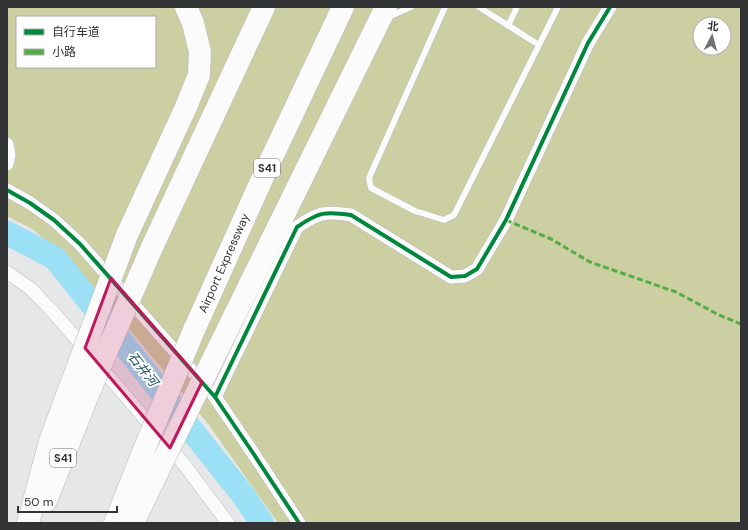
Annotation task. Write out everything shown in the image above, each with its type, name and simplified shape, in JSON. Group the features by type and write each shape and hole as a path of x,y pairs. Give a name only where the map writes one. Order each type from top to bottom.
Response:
{"highway":[{"path":"28,523 50,441 80,390 127,235 186,107 199,75 200,52 193,23 186,7"},
{"name":"S41","path":"37,523 80,390 153,245 264,7"},
{"name":"Airport Expressway","path":"115,523 194,330 267,168 343,7"},
{"path":"133,523 383,14"}],"street":[{"path":"215,398 297,227 314,216 333,212 351,215 451,277 465,276 477,269 506,220 588,43 610,7"},
{"path":"7,144 9,155 7,164"},
{"path":"7,190 30,203 54,220 80,244 215,398 253,453 298,523"},
{"path":"7,272 31,289 54,312 184,464 228,523"}],"lane":[{"path":"383,14 411,7"},
{"path":"445,7 369,178 372,188 415,210 444,220 454,215 558,7"},
{"path":"479,7 539,45"},
{"path":"508,26 516,7"}],"highlighted area":[{"path":"111,278 129,300 202,382 170,448 85,348"}],"green space":[{"path":"7,7 741,7 741,523 278,523 209,425 92,285 34,230 7,216"}],"waterway":[{"name":"石井河","path":"7,233 55,258 243,495 262,523"}],"marked path":[{"path":"506,220 551,239 590,262 676,292 719,315 741,324"}],"cycle path":[{"path":"215,397 297,227 311,218 328,213 351,215 451,277 465,276 477,269 506,220 588,43 610,7"},
{"path":"7,190 30,203 54,220 80,244 215,397 299,523"}]}
